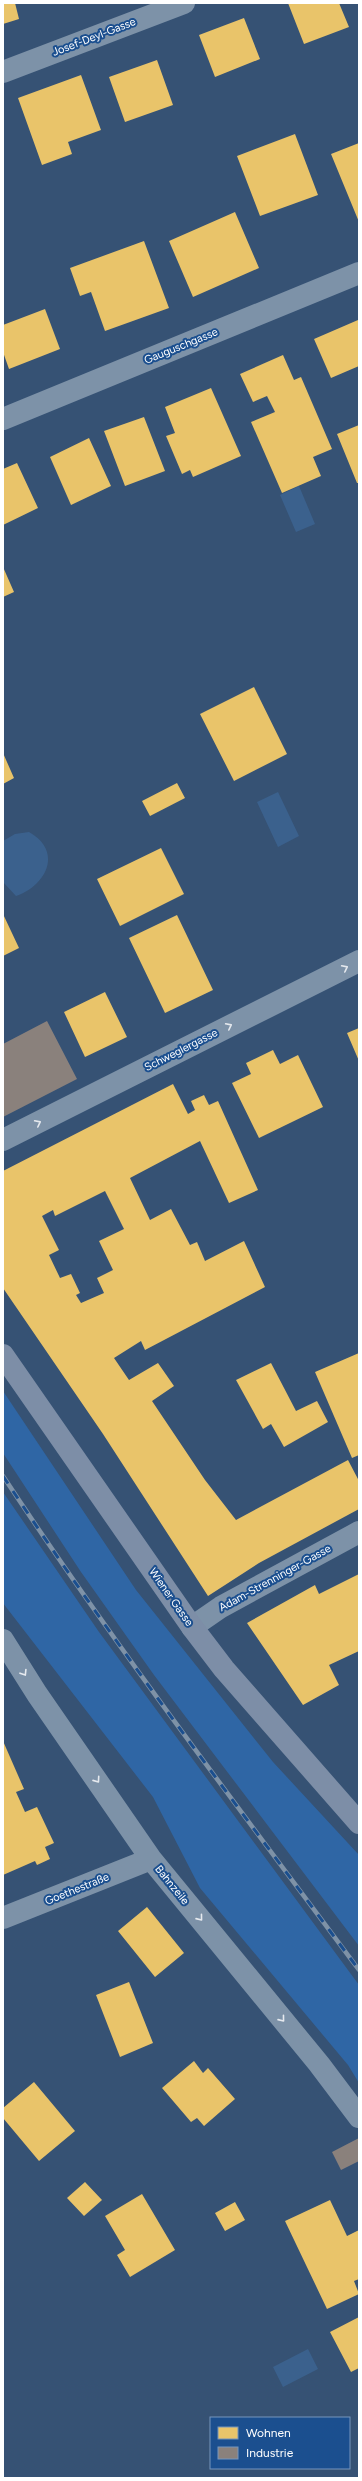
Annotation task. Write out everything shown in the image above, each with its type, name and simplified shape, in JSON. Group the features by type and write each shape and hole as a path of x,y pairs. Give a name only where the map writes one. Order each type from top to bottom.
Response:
{"main road":[{"name":"Wiener Gasse","path":"3,1355 192,1626 230,1675 359,1823"}],"street":[{"name":"Josef-Deyl-Gasse","path":"3,72 184,3"},
{"name":"Gauguschgasse","path":"3,419 359,273"},
{"name":"Schweglergasse","path":"3,1140 359,961"},
{"name":"Adam-Strenninger-Gasse","path":"192,1626 221,1607 359,1532"},
{"name":"Bahnzeile","path":"3,1640 37,1694 151,1859 319,2064 359,2117"},
{"name":"Goethestraße","path":"3,1918 151,1859"}],"shaded area":[{"path":"299,486 315,524 296,532 280,495"},
{"path":"278,792 299,836 278,847 257,802"},
{"path":"29,832 46,848 48,858 47,867 43,876 36,884 27,891 16,896 3,882 3,841 15,834"},
{"path":"3,1391 136,1590 273,1762 359,1855 359,1946 154,1675 81,1572 3,1453"},
{"path":"3,1492 99,1632 359,1985 359,2083 348,2065 200,1888 153,1797 3,1603"},
{"path":"308,2349 318,2369 283,2387 273,2367"}],"building: Wohnen":[{"path":"3,3 15,3 19,19 3,24"},
{"path":"288,3 339,3 349,27 304,44"},
{"path":"244,18 260,59 215,77 199,35"},
{"path":"157,60 173,105 125,122 109,77"},
{"path":"81,75 101,130 68,142 72,154 42,165 18,98"},
{"path":"295,134 318,195 260,216 237,156"},
{"path":"359,143 359,222 331,154"},
{"path":"235,212 259,268 193,297 169,241"},
{"path":"144,241 169,308 105,331 91,292 80,296 70,268"},
{"path":"45,309 60,349 9,369 3,352 3,325"},
{"path":"358,320 359,366 331,378 314,339"},
{"path":"283,355 294,380 301,377 332,449 313,457 321,476 282,493 251,422 275,412 267,396 253,402 240,374"},
{"path":"211,388 241,456 193,477 190,470 182,474 166,436 175,433 165,407"},
{"path":"144,417 165,471 125,486 104,431"},
{"path":"359,425 359,483 357,483 337,434"},
{"path":"89,438 111,486 71,505 50,457"},
{"path":"17,463 38,508 3,525 3,469"},
{"path":"3,567 14,592 3,597"},
{"path":"254,687 287,754 234,781 200,714"},
{"path":"3,753 14,778 3,784"},
{"path":"177,783 185,798 150,816 142,801"},
{"path":"161,848 184,894 120,926 97,879"},
{"path":"3,914 19,948 3,956"},
{"path":"177,915 213,990 165,1013 129,938"},
{"path":"105,992 127,1037 85,1057 64,1012"},
{"path":"359,1028 359,1061 347,1033"},
{"path":"273,1050 280,1064 298,1055 323,1107 259,1138 232,1083 251,1074 246,1063"},
{"path":"173,1084 188,1114 195,1110 191,1101 204,1095 209,1105 218,1101 258,1190 229,1203 200,1141 130,1178 150,1220 171,1209 190,1245 197,1242 205,1261 244,1241 265,1287 145,1350 141,1341 114,1358 129,1380 158,1363 174,1386 152,1401 205,1480 236,1520 348,1460 359,1481 359,1509 259,1563 208,1596 103,1434 3,1288 3,1171","holes":["105,1191 124,1229 99,1241 113,1270 97,1278 104,1293 81,1303 76,1295 80,1293 71,1274 60,1278 49,1255 59,1250 42,1216 53,1210 55,1216"]},
{"path":"359,1353 359,1455 352,1458 315,1372"},
{"path":"271,1363 296,1411 317,1401 328,1422 284,1447 271,1424 263,1429 236,1380"},
{"path":"359,1574 359,1651 329,1665 339,1685 303,1705 247,1623 315,1585 319,1594"},
{"path":"3,1741 24,1789 16,1792 25,1812 37,1807 54,1843 45,1847 50,1859 37,1865 35,1861 3,1875"},
{"path":"147,1907 184,1953 155,1977 118,1931"},
{"path":"129,1982 153,2043 120,2057 96,1995"},
{"path":"194,2061 203,2073 208,2068 235,2099 204,2126 197,2118 191,2122 162,2088"},
{"path":"34,2082 75,2131 39,2161 3,2118 3,2108"},
{"path":"85,2182 102,2200 84,2216 67,2198"},
{"path":"142,2194 175,2250 130,2277 117,2255 125,2250 105,2216"},
{"path":"330,2200 347,2236 359,2230 359,2279 354,2281 359,2294 327,2309 285,2221"},
{"path":"235,2202 245,2220 225,2231 215,2213"},
{"path":"359,2317 359,2368 351,2372 330,2332"}],"building: Industrie":[{"path":"47,1021 77,1079 3,1117 3,1044"},
{"path":"359,2138 359,2161 341,2170 332,2152"}],"railway":[{"path":"3,1476 45,1539 133,1664 359,1970"}]}
